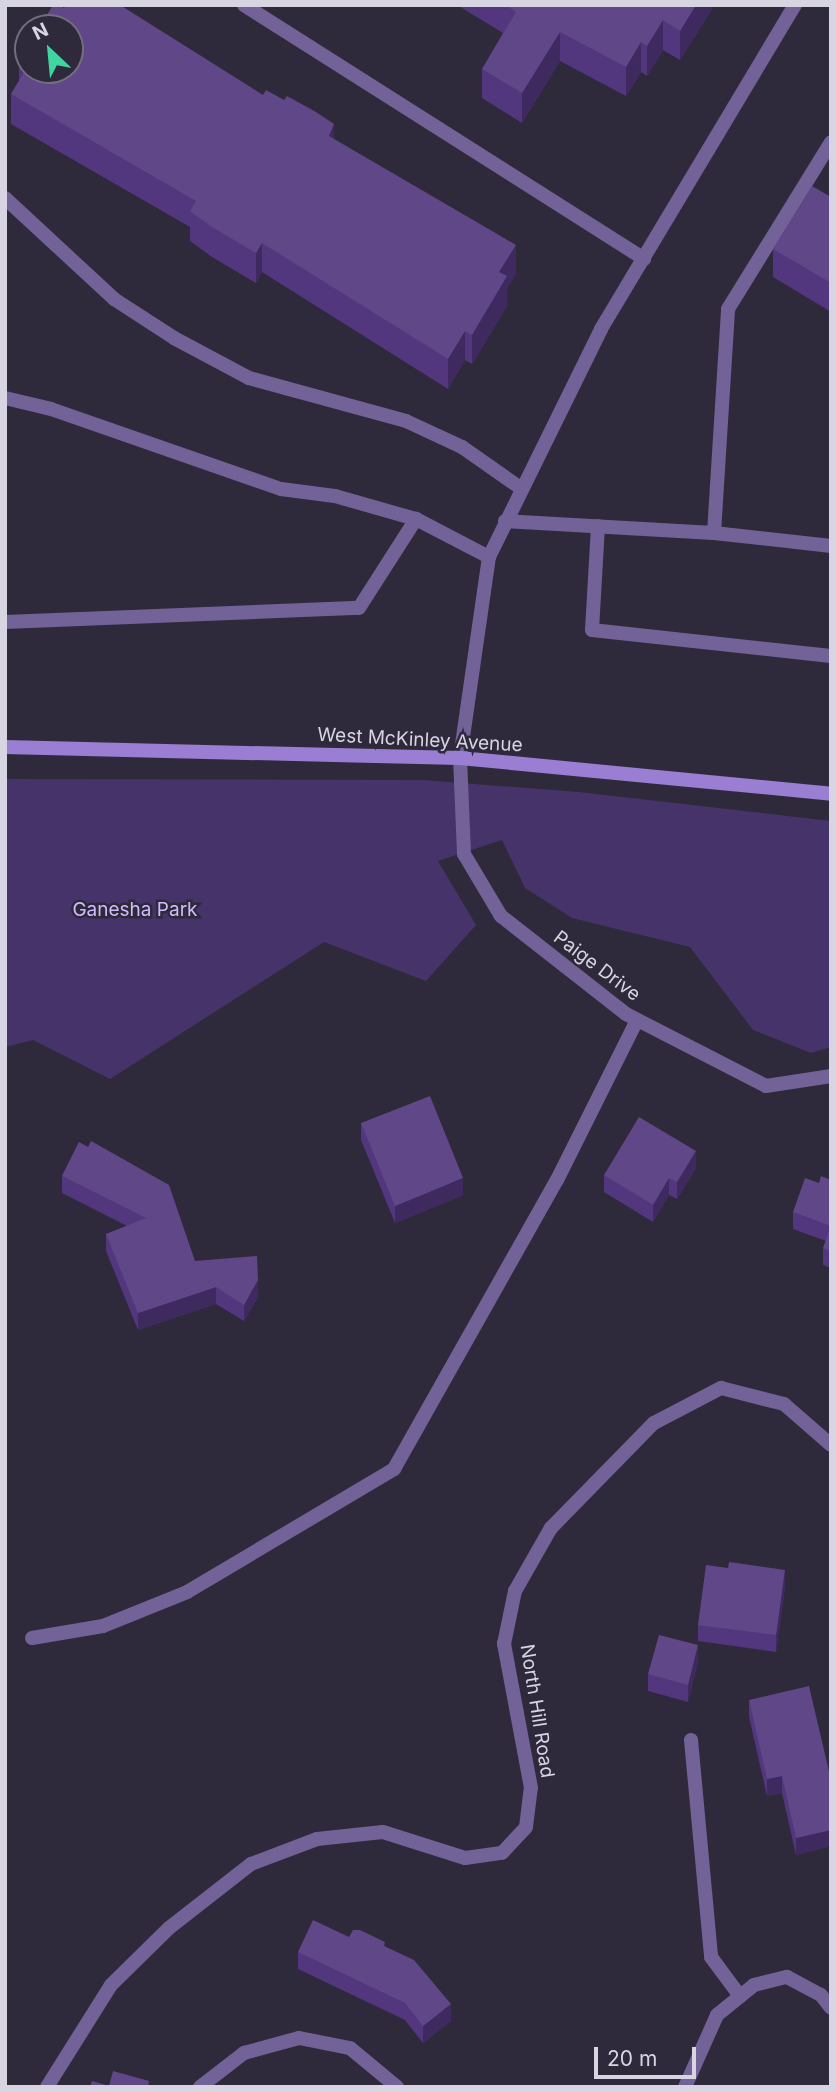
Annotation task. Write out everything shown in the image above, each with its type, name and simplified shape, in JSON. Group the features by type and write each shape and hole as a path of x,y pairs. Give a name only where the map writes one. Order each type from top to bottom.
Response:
{"main road":[{"name":"West McKinley Avenue","path":"5,747 460,758 831,794"}],"street":[{"path":"244,5 644,258"},
{"name":"Paige Drive","path":"795,5 601,329 505,521 489,557 460,758 464,854 501,916 638,1020 766,1086 831,1076"},
{"path":"714,533 728,309 831,142"},
{"path":"5,198 114,299 174,338 249,378 406,421 462,447 522,489"},
{"path":"5,398 51,409 281,489 335,496 416,519 489,557"},
{"path":"5,622 359,608 416,519"},
{"path":"505,521 714,533 831,546"},
{"path":"598,526 592,630 831,656"},
{"path":"32,1638 103,1626 187,1592 394,1469 558,1180 638,1020"},
{"name":"North Hill Road","path":"47,2087 111,1985 169,1928 251,1864 317,1839 383,1832 465,1858 502,1853 526,1827 531,1788 504,1644 515,1591 551,1528 654,1423 721,1388 784,1404 831,1445"},
{"path":"691,1740 711,1957 740,1996"},
{"path":"685,2087 717,2015 754,1985 787,1978 821,1995 831,2008"},
{"path":"200,2087 244,2053 299,2038 350,2048 397,2087"}],"green space":[{"name":"Ganesha Park","path":"5,779 423,780 579,792 831,821 831,1047 811,1053 753,1030 690,947 572,918 525,888 502,840 438,861 476,925 426,981 324,942 110,1079 33,1040 5,1047"}],"building":[{"path":"53,5 64,8 66,5 120,5 263,95 266,90 284,100 287,96 316,112 334,124 329,136 516,245 499,272 507,276 472,335 465,331 448,359 262,243 256,253 212,227 190,211 196,201 11,94 17,84 84,84 84,14 48,14"},
{"path":"506,5 696,5 680,31 663,20 647,46 641,42 626,67 560,32 522,93 482,69 516,12"},
{"path":"812,186 831,197 831,283 773,249"},
{"path":"430,1096 463,1178 395,1206 361,1123"},
{"path":"639,1117 696,1151 677,1182 669,1178 653,1205 604,1175"},
{"path":"91,1141 169,1185 195,1261 257,1256 258,1280 244,1305 216,1287 138,1313 106,1234 146,1218 62,1176 79,1142 88,1147"},
{"path":"821,1176 831,1180 831,1226 793,1212 805,1178 819,1183"},
{"path":"831,1226 831,1251 823,1248"},
{"path":"729,1562 785,1570 776,1635 698,1625 706,1565 728,1568"},
{"path":"659,1635 698,1645 688,1685 648,1674"},
{"path":"809,1686 831,1780 831,1830 796,1838 782,1776 767,1779 749,1700"},
{"path":"313,1920 349,1937 353,1930 360,1930 385,1942 384,1946 414,1960 451,2004 423,2026 405,2003 298,1952"},
{"path":"113,2071 149,2081 148,2087 90,2087 92,2081 109,2086"}]}
